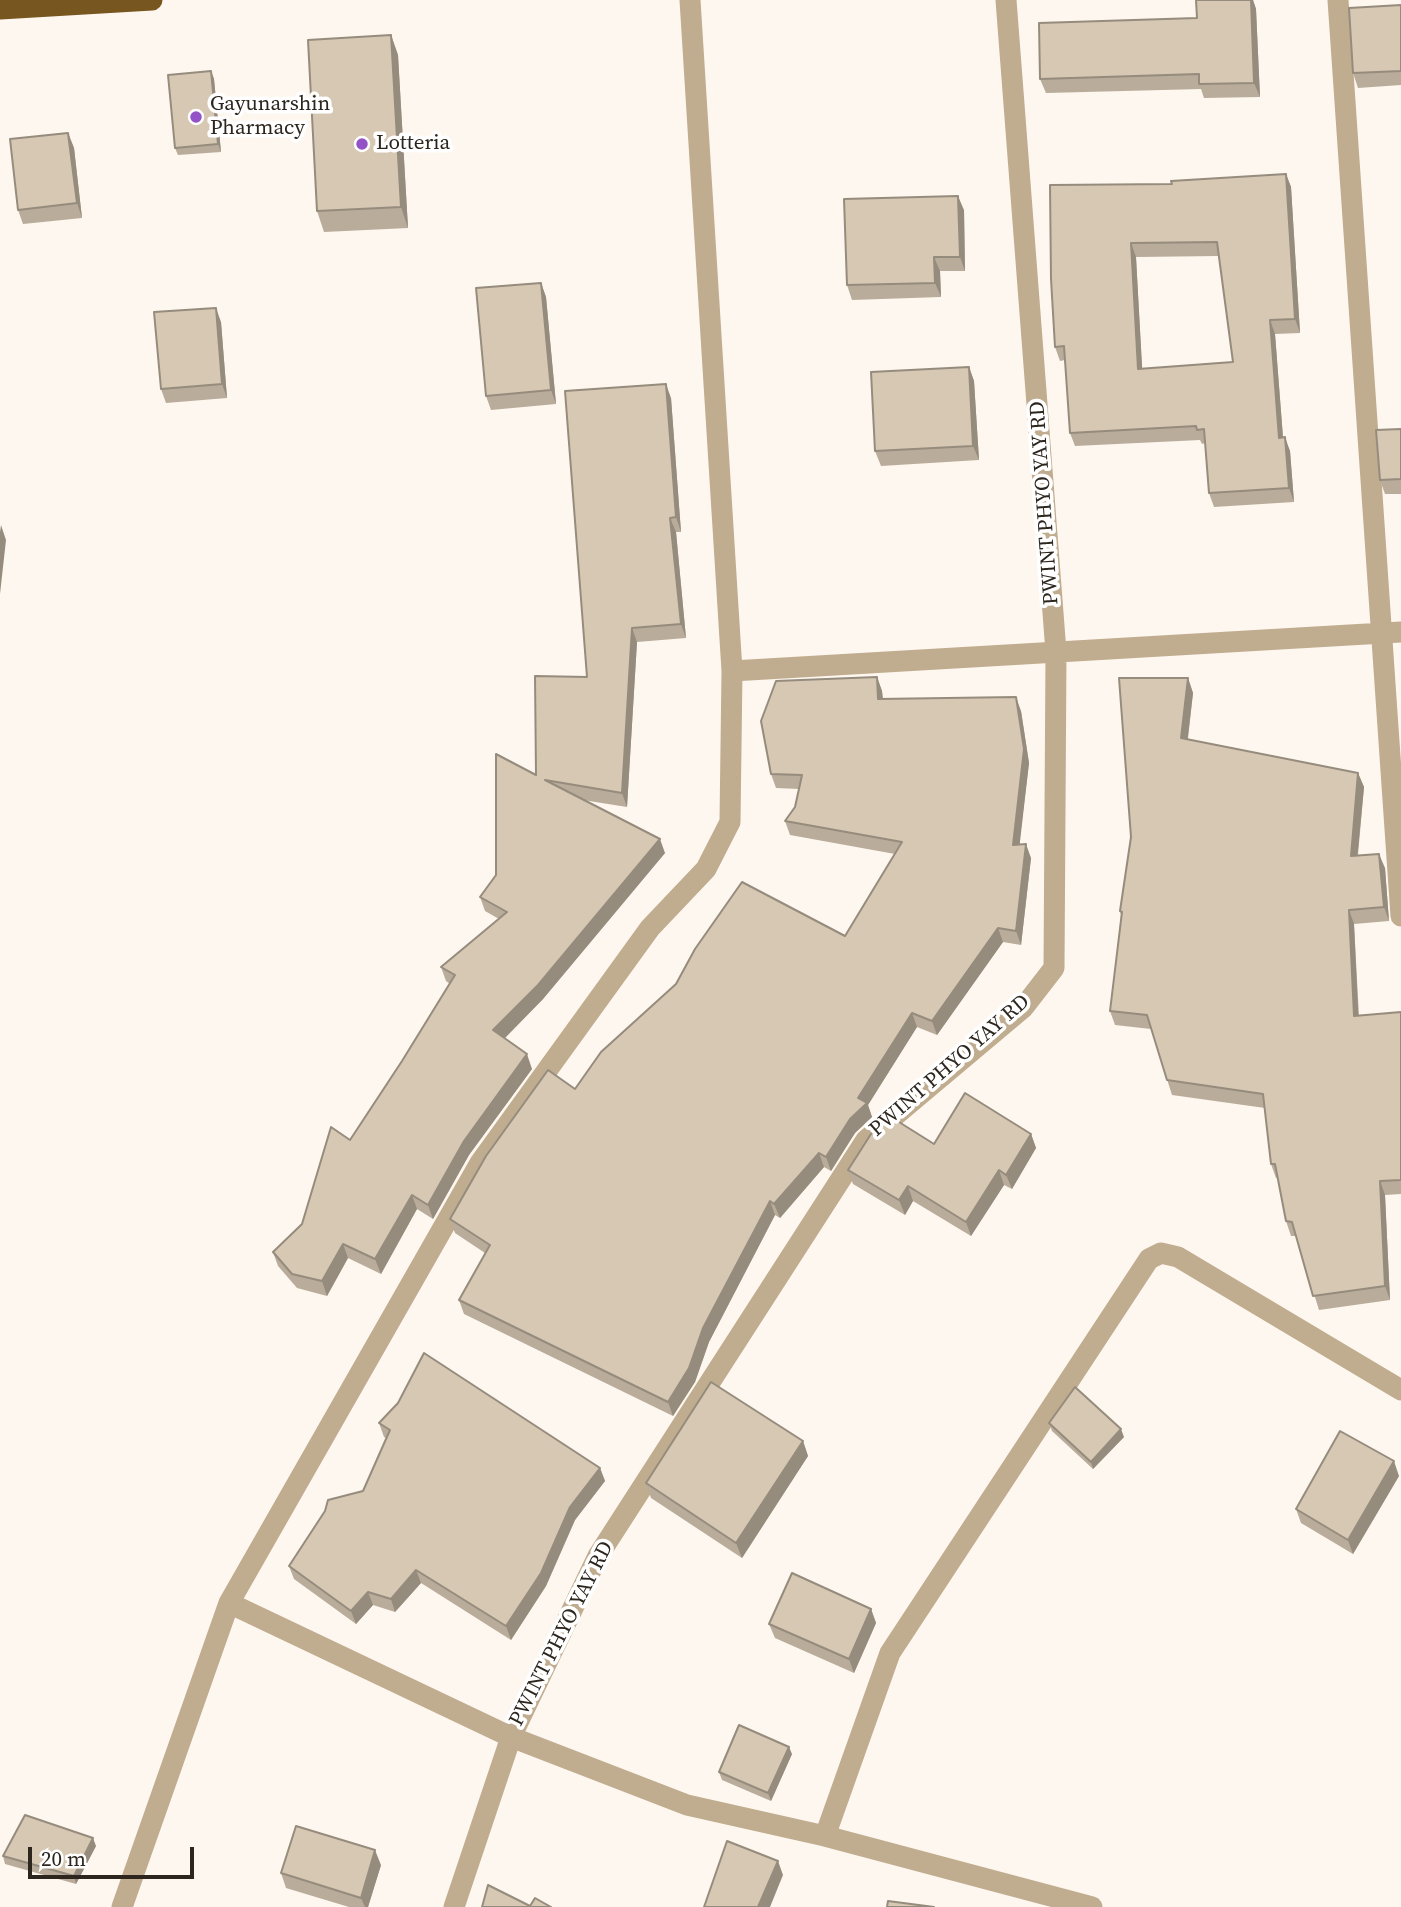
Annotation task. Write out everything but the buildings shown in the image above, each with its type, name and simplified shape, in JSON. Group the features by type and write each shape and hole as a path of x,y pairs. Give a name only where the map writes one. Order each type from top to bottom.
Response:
{"highway":[{"path":"0,9 152,0"}],"street":[{"path":"122,1907 229,1603 480,1163 650,928 706,869 730,822 732,671 690,0"},
{"name":"PWINT PHYO YAY RD","path":"454,1907 511,1737 598,1556 866,1140 1023,1008 1054,968 1056,652 1006,0"},
{"path":"1338,0 1391,632 1401,916"},
{"path":"732,671 1391,632"},
{"path":"825,1836 890,1653 1149,1259 1161,1253 1178,1257 1401,1390"},
{"path":"229,1603 511,1737 687,1805 825,1836 1092,1907"}],"place":[{"name":"Gayunarshin Pharmacy","path":"196,117"},
{"name":"Lotteria","path":"362,144"}]}
